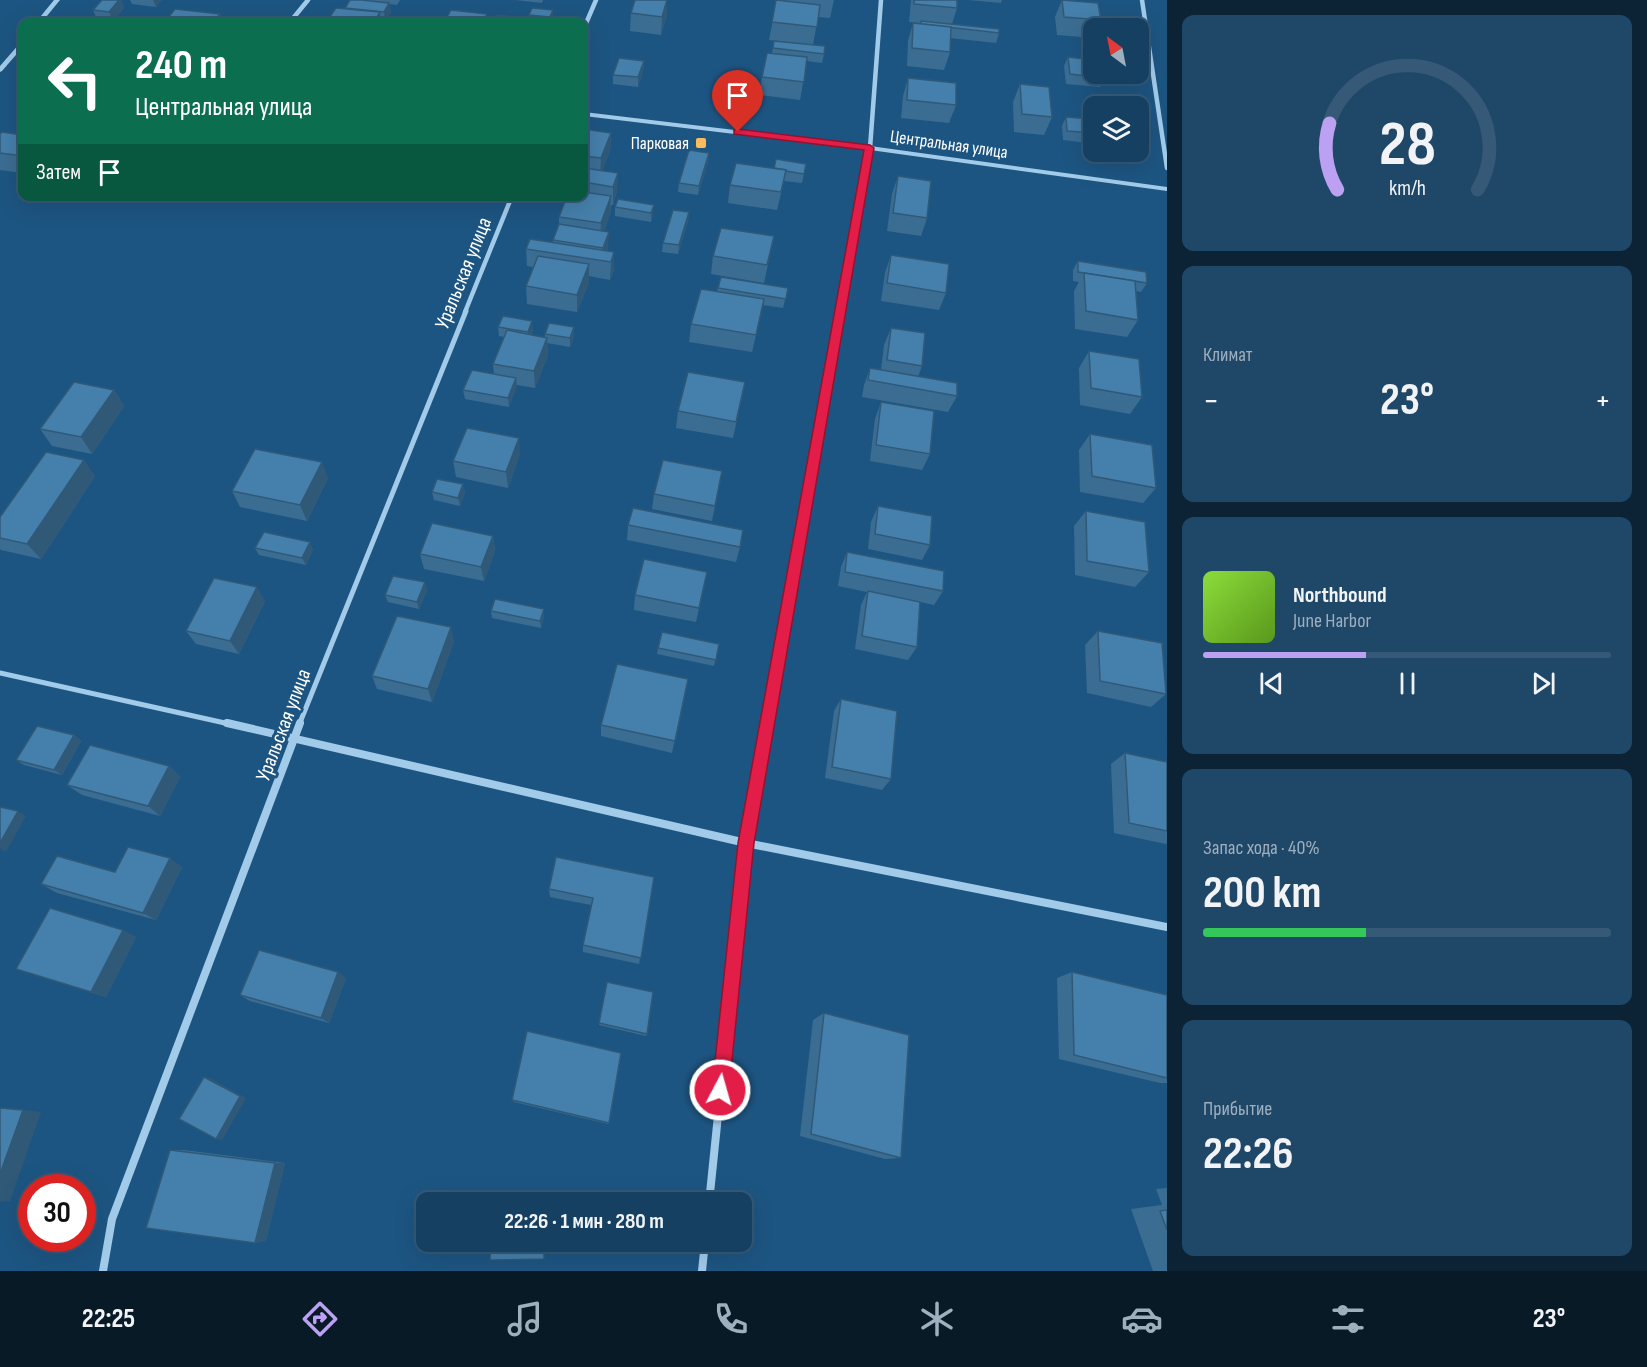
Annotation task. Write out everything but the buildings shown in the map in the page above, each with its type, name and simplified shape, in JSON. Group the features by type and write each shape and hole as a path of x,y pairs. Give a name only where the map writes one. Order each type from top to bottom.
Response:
{"street":[{"path":"42,18 57,0"},
{"path":"293,18 308,0"},
{"path":"588,19 596,0"},
{"path":"710,1192 746,843 870,148 881,0"},
{"path":"1142,0 1167,168"},
{"path":"0,70 18,49"},
{"name":"Центральная улица","path":"588,114 870,148 1167,189"},
{"name":"Уральская улица","path":"103,1271 112,1219 294,738 510,201"},
{"path":"0,673 294,738 746,843 1167,927"},
{"path":"702,1271 704,1252"}],"place":[{"name":"Парковая","path":"701,143"}],"route":[{"path":"720,1090 746,843 870,148 738,132"}]}
